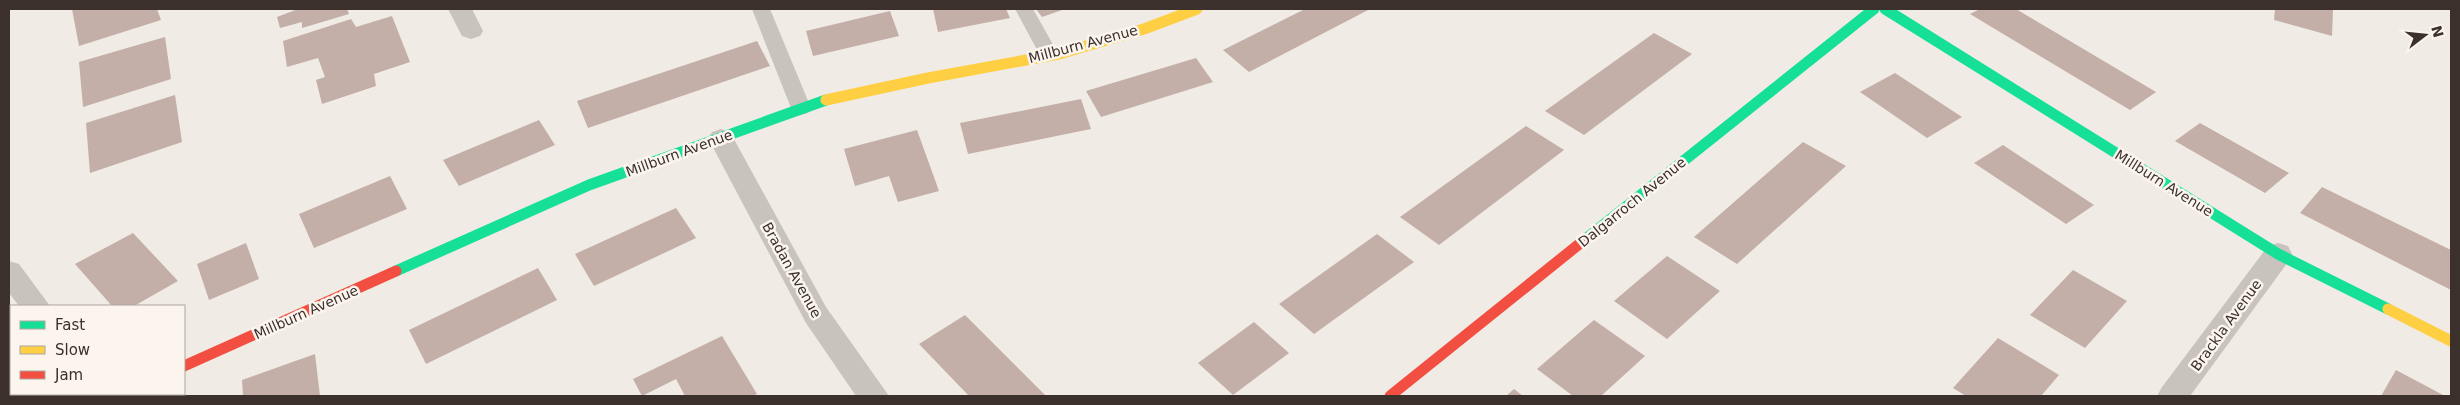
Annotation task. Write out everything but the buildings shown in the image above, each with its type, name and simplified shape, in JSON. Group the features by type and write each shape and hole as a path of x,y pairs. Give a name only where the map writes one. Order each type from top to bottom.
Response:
{"street":[{"path":"460,9 471,31"},
{"name":"Millburn Avenue","path":"185,366 590,185 801,108 821,101 928,78 1049,55 1144,29 1196,9"},
{"name":"Dalgarroch Avenue","path":"1390,396 1874,9"},
{"name":"Millburn Avenue","path":"1885,9 2278,254 2451,341"},
{"name":"Bradan Avenue","path":"721,138 816,315 873,396"},
{"name":"Brackla Avenue","path":"2173,396 2278,254"},
{"path":"9,272 34,305"}],"lane":[{"path":"761,9 801,108"},
{"path":"1024,9 1049,55"}],"traffic: fast":[{"path":"1583,241 1874,9"},
{"path":"1885,9 2278,254 2388,309"},
{"path":"396,271 589,185 826,100"}],"traffic: slow":[{"path":"826,100 928,78 1059,54 1144,29 1197,9"},
{"path":"2388,309 2451,341"}],"traffic: jam":[{"path":"1390,396 1583,241"},
{"path":"185,366 396,271"}]}
